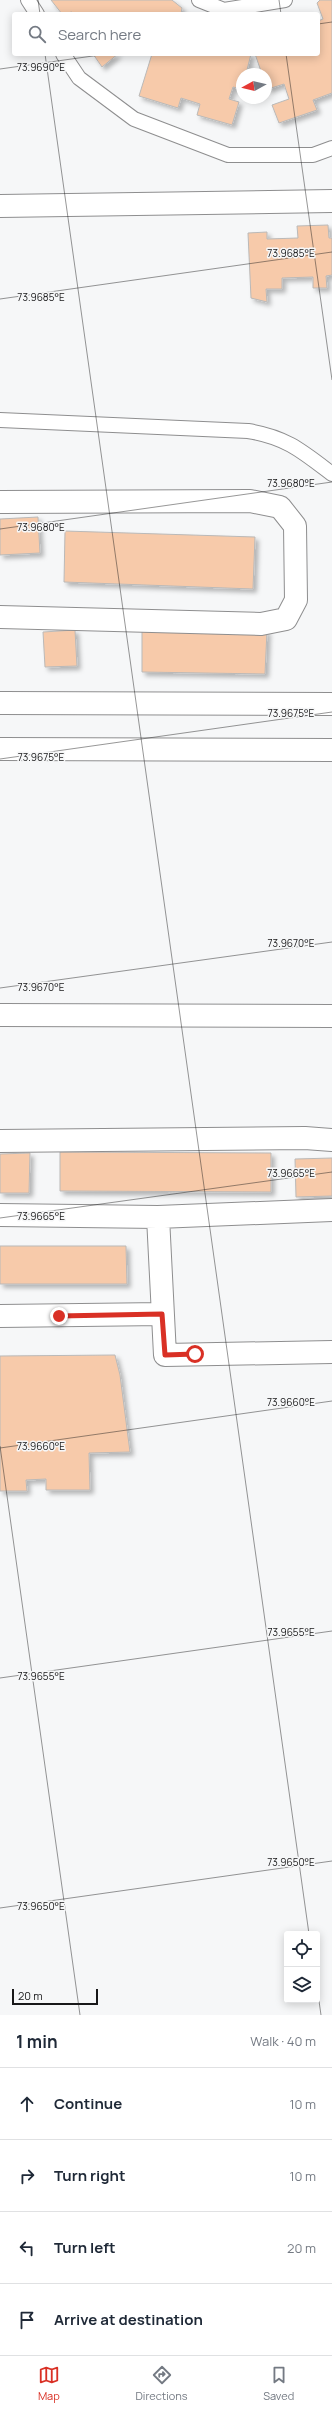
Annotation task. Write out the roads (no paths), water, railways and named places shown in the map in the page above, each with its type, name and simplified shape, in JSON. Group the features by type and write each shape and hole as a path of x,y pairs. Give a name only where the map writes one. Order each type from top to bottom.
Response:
{"street":[{"path":"0,206 332,201"},
{"path":"0,502 250,500 280,507 295,526 296,600 286,619 261,624 0,617"},
{"path":"0,703 332,704"},
{"path":"0,749 332,750"},
{"path":"0,1015 332,1016"},
{"path":"0,1141 305,1138 332,1140"},
{"path":"0,1216 158,1217 332,1210"},
{"path":"158,1217 165,1355 332,1352"},
{"path":"0,1316 162,1314"}],"lane":[{"path":"28,0 36,12"},
{"path":"199,0 224,10 285,0"},
{"path":"64,56 79,78 134,119 228,155 313,155 332,148"},
{"path":"0,420 248,431 272,434 310,456 332,474"}]}
